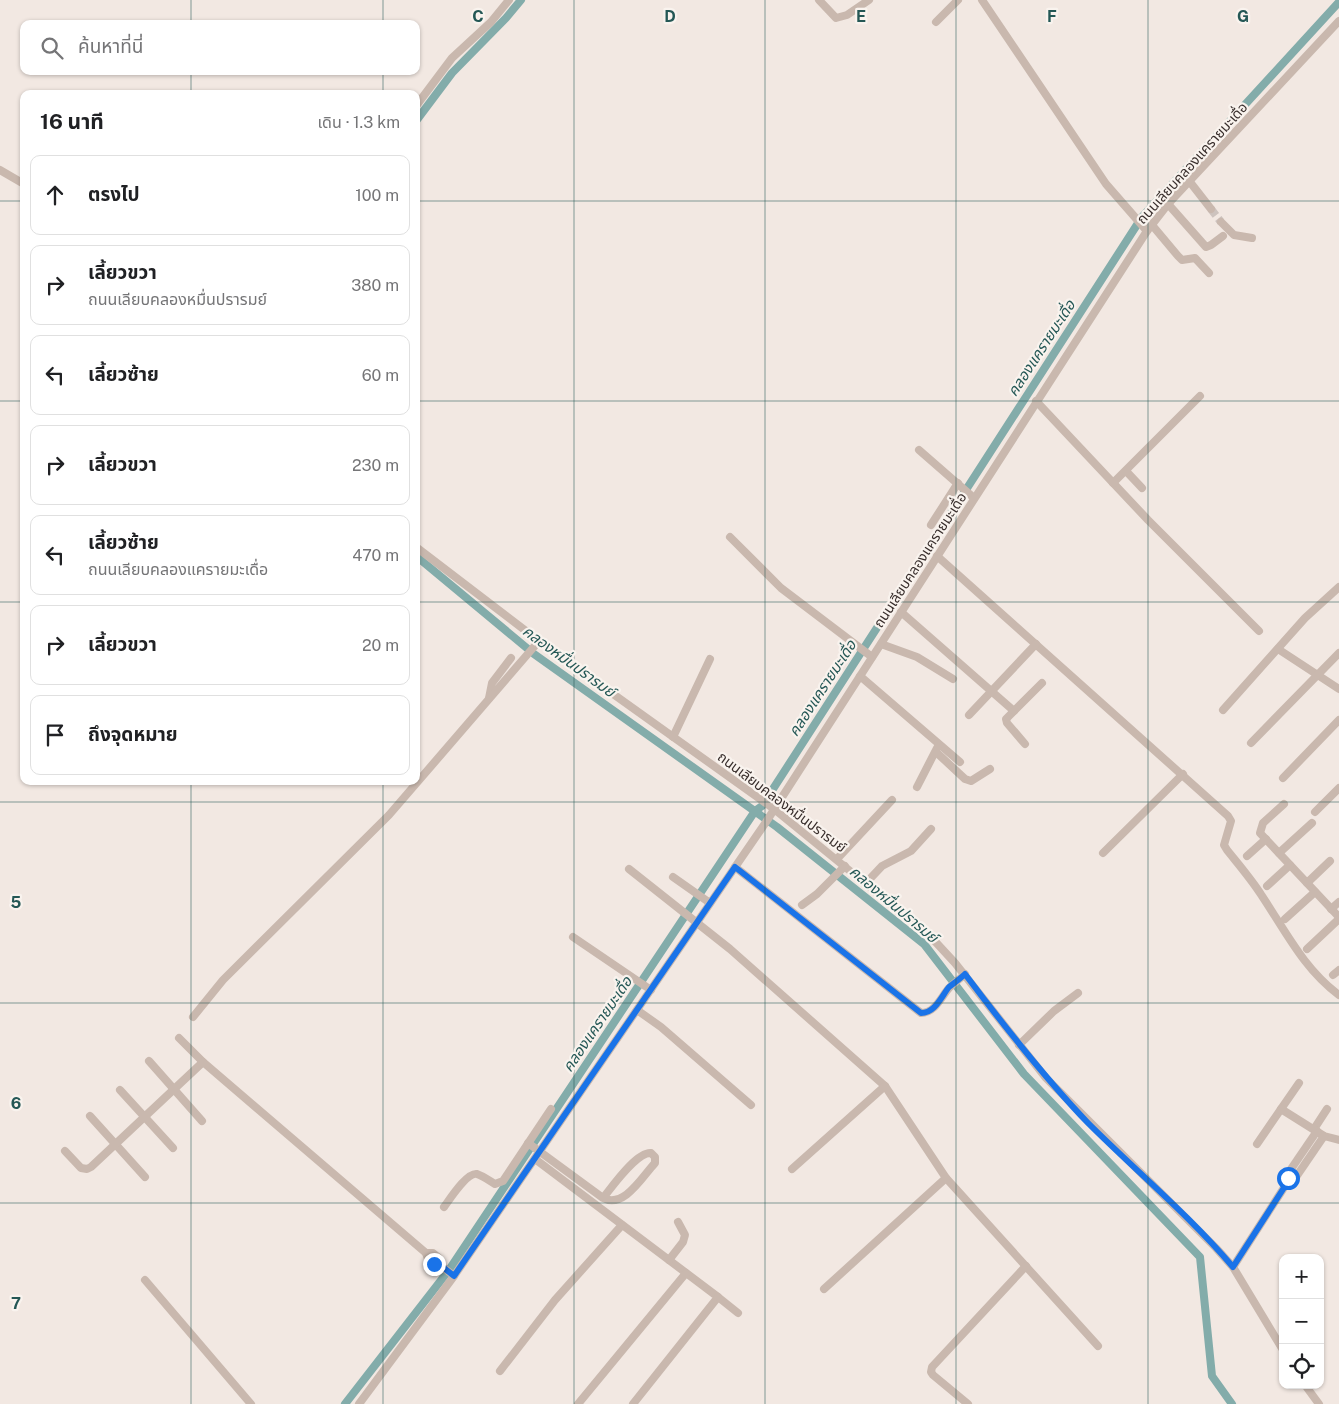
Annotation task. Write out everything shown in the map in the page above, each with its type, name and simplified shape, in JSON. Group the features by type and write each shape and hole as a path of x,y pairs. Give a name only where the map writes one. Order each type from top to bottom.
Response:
{"street":[{"path":"420,101 452,58 491,22 509,0"},
{"path":"819,0 836,18 847,15 869,0"},
{"path":"936,22 958,0"},
{"path":"982,0 1088,158 1144,226 1182,260 1195,258 1209,273"},
{"name":"ถนนเลียบคลองแครายมะเดื่อ","path":"359,1404 451,1273 535,1159 535,1148 637,1010 645,986 698,922 705,900 735,867 768,811 860,676 866,652 881,644 1036,401 1144,226 1190,182 1339,21"},
{"path":"0,170 20,182"},
{"path":"1190,182 1211,209"},
{"path":"1168,204 1206,246 1211,245 1223,236"},
{"path":"1221,222 1234,235 1252,238"},
{"path":"1113,483 1200,396"},
{"path":"1036,401 1113,483 1259,631"},
{"path":"919,450 974,498"},
{"path":"1126,472 1142,488"},
{"path":"931,525 963,488"},
{"path":"730,537 782,588 866,652"},
{"name":"ถนนเลียบคลองหมื่นปรารมย์","path":"420,550 535,645 673,737 768,811 845,866 931,937 1046,1078 1083,1117 1209,1240 1233,1267 1279,1344"},
{"path":"937,556 1228,816 1231,820 1224,844 1227,850 1263,897 1291,944 1316,975 1339,995"},
{"path":"1223,710 1305,618 1339,587"},
{"path":"901,612 1014,711"},
{"path":"881,644 917,657 953,680"},
{"path":"969,715 1036,644"},
{"path":"420,779 535,645"},
{"path":"1278,649 1339,689"},
{"path":"1251,743 1339,653"},
{"path":"489,698 492,683 511,658"},
{"path":"673,737 710,659"},
{"path":"860,676 960,762"},
{"path":"1025,744 1007,724 1006,719 1042,683"},
{"path":"1283,778 1339,720"},
{"path":"917,787 939,744"},
{"path":"936,752 966,780 971,782 990,770"},
{"path":"1104,853 1183,774"},
{"path":"193,1017 223,980 389,815 415,785"},
{"path":"1314,812 1339,788"},
{"path":"837,860 892,800"},
{"path":"1284,804 1260,828 1260,833 1339,918 1307,948"},
{"path":"1279,853 1312,823"},
{"path":"866,883 882,866 911,850 931,829"},
{"path":"1247,856 1266,839"},
{"path":"1307,883 1330,861"},
{"path":"1267,886 1290,865"},
{"path":"802,905 845,866"},
{"path":"735,867 921,1013 927,1013 932,1010 951,985 962,977"},
{"path":"629,869 698,922 885,1086 946,1178 1098,1346"},
{"path":"673,877 705,900"},
{"path":"1285,919 1315,892"},
{"path":"1331,909 1339,902"},
{"path":"573,937 645,986"},
{"path":"1019,1045 1054,1011 1078,993"},
{"path":"637,1010 661,1027 751,1105"},
{"path":"179,1038 203,1062 426,1253 433,1253 439,1258 439,1264 451,1273"},
{"path":"149,1062 202,1121"},
{"path":"65,1151 81,1168 87,1170 203,1062"},
{"path":"1257,1144 1299,1083"},
{"path":"792,1169 885,1086"},
{"path":"120,1090 173,1148"},
{"path":"444,1207 472,1174 500,1184 535,1148 551,1109"},
{"path":"1280,1109 1324,1136 1339,1140"},
{"path":"1292,1176 1327,1109"},
{"path":"90,1116 145,1177"},
{"path":"1233,1267 1292,1176 1324,1136"},
{"path":"535,1148 603,1198 610,1202 619,1200 632,1189 655,1163 655,1157 651,1153 646,1153 634,1160 603,1198"},
{"path":"535,1159 738,1313"},
{"path":"824,1288 946,1178"},
{"path":"619,1179 632,1189"},
{"path":"669,1260 683,1242 685,1234 678,1222"},
{"path":"500,1371 561,1293 622,1225"},
{"path":"968,1404 933,1375 931,1372 932,1367 1026,1266"},
{"path":"578,1404 686,1273"},
{"path":"145,1280 251,1404"},
{"path":"633,1404 718,1297"},
{"path":"1309,1389 1320,1404"}],"waterway":[{"path":"420,116 452,73 521,0"},
{"name":"คลองแครายมะเดื่อ","path":"345,1404 449,1270 755,811 762,806 1142,217 1339,2"},
{"name":"คลองหมื่นปรารมย์","path":"420,559 534,654 777,827 924,944 1024,1074 1200,1257 1212,1376 1232,1404"}],"tunnel":[{"path":"1211,209 1221,222"}],"route":[{"path":"434,1264 439,1264 454,1276 735,867 921,1013 927,1013 932,1010 951,985 965,974 1001,1023 1046,1078 1090,1124 1209,1240 1233,1267 1287,1183 1288,1178"}]}
